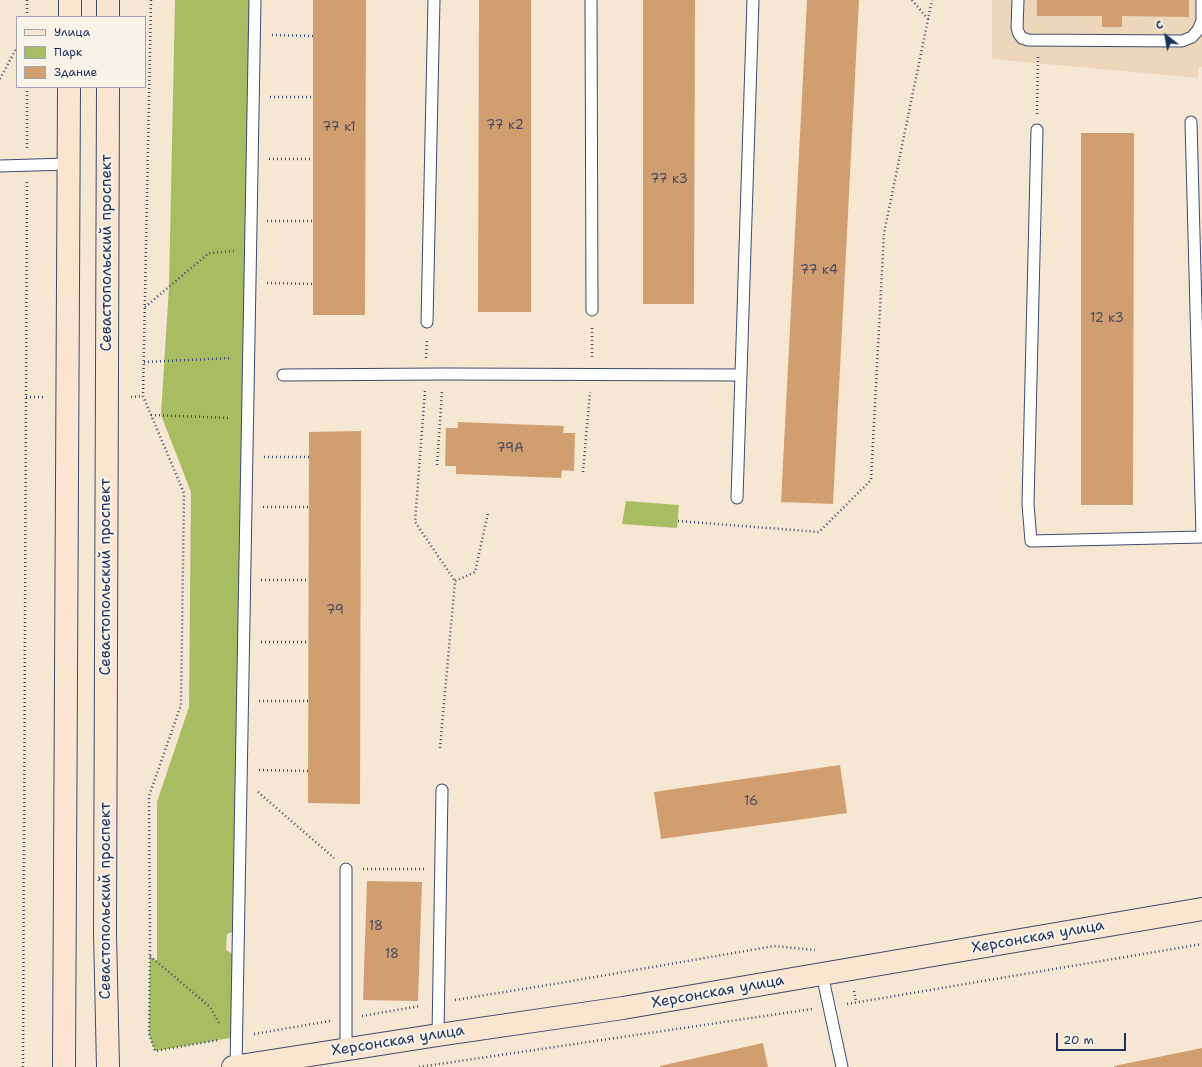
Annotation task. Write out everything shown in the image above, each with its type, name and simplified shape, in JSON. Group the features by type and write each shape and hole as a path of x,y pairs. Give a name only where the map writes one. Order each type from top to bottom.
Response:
{"main road":[{"path":"70,0 70,16"},
{"path":"108,0 108,16"},
{"path":"64,1067 69,88"},
{"name":"Севастопольский проспект","path":"108,88 105,925 108,1067"},
{"name":"Херсонская улица","path":"235,1067 623,1008 1202,909"}],"lane":[{"path":"235,1067 232,1038 241,773 255,0"},
{"path":"427,322 434,0"},
{"path":"591,0 592,310"},
{"path":"737,498 753,0"},
{"path":"1018,0 1019,34 1022,38 1028,40 1182,41 1192,37 1198,30 1202,21 1202,0"},
{"path":"1037,130 1028,504 1031,541 1202,536 1191,122"},
{"path":"0,166 68,164"},
{"path":"283,375 741,375"},
{"path":"438,1035 442,790"},
{"path":"346,869 346,1050"},
{"path":"822,974 842,1067"}],"path":[{"path":"28,0 28,16"},
{"path":"151,0 143,396 184,493 181,705 149,796 149,1034 155,1051 774,946 818,950"},
{"path":"912,0 928,19"},
{"path":"678,520 818,532 871,480 884,233 932,0"},
{"path":"254,34 314,36"},
{"path":"0,79 16,49"},
{"path":"1037,130 1038,64"},
{"path":"23,1067 27,88"},
{"path":"253,96 313,98"},
{"path":"252,158 313,159"},
{"path":"251,221 313,221"},
{"path":"145,308 209,253 250,250"},
{"path":"250,283 313,284"},
{"path":"583,472 592,374 592,310"},
{"path":"427,322 426,374 415,522 455,580 440,748"},
{"path":"144,362 248,357"},
{"path":"437,465 443,374"},
{"path":"132,397 143,396"},
{"path":"26,397 46,397"},
{"path":"151,415 247,419"},
{"path":"247,457 309,457"},
{"path":"246,507 309,507"},
{"path":"455,580 475,572 488,513"},
{"path":"244,580 309,580"},
{"path":"243,642 309,642"},
{"path":"242,701 308,701"},
{"path":"241,773 308,771"},
{"path":"241,773 346,869 440,869"},
{"path":"150,956 210,1007 232,1038"}],"shaded area":[{"path":"992,0 1202,0 1202,67 1199,67 1198,78 992,59"}],"green space":[{"path":"175,0 255,0 238,930 227,934 226,950 238,957 236,1037 155,1051 149,1034 150,956 157,961 157,802 189,707 191,492 161,415 169,287"},
{"path":"626,501 679,505 677,528 622,524"}],"building":[{"path":"313,0 366,0 365,315 313,315"},
{"path":"479,0 531,0 531,312 478,312"},
{"path":"643,0 695,0 694,304 643,304"},
{"path":"807,0 859,0 833,504 781,502"},
{"path":"1037,0 1189,0 1189,17 1122,16 1122,27 1102,27 1102,16 1037,16"},
{"path":"1081,133 1134,133 1133,505 1081,505"},
{"path":"458,422 564,426 563,433 575,433 574,471 562,470 561,478 456,474 456,466 445,466 446,428 458,428"},
{"path":"361,431 360,804 308,803 309,432"},
{"path":"840,765 847,813 661,839 654,792"},
{"path":"367,881 422,882 418,1001 363,1000"},
{"path":"763,1043 768,1067 660,1067 660,1066"},
{"path":"1202,1048 1202,1067 1114,1067 1114,1066"}]}
